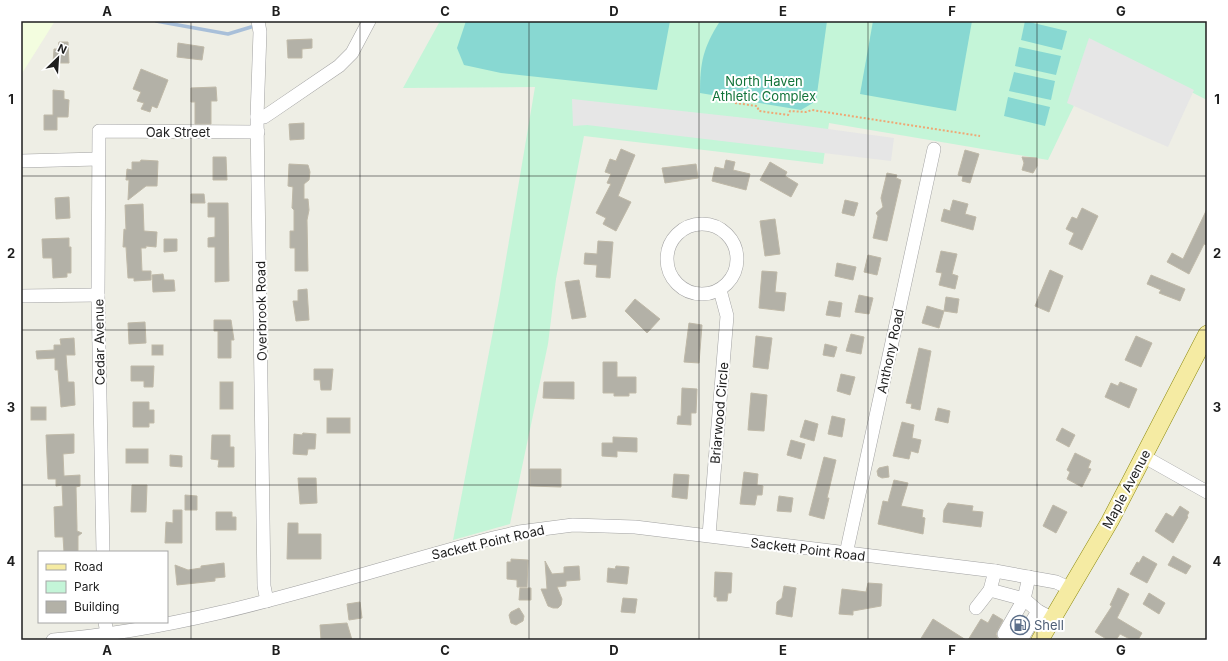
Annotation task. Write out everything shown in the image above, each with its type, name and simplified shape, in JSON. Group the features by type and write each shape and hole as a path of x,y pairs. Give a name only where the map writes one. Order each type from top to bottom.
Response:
{"main road":[{"name":"Maple Avenue","path":"1040,640 1071,589 1144,456 1207,334"}],"street":[{"name":"Overbrook Road","path":"258,21 260,32 257,117 264,586 268,601"},
{"path":"257,117 264,116 273,111 339,66 352,53 369,21"},
{"name":"Oak Street","path":"99,132 258,132"},
{"name":"Cedar Avenue","path":"99,132 98,295 103,551"},
{"name":"Anthony Road","path":"846,554 934,149"},
{"path":"21,161 98,159"},
{"path":"704,224 715,226 725,232 732,240 737,250 738,262 735,273 730,282 720,290 710,294 698,295 686,291 676,284 669,273 667,261 668,249 674,238 682,230 692,225 704,224"},
{"name":"Briarwood Circle","path":"709,536 727,316 720,290"},
{"path":"21,296 98,295"},
{"path":"1144,456 1207,492"},
{"name":"Sackett Point Road","path":"168,621 197,617 268,601 519,532 598,524 635,526 846,554 995,571 1056,582 1071,589"},
{"path":"976,608 990,590 995,571"},
{"path":"1014,640 1004,634 1024,599 1029,577"},
{"path":"990,590 1024,599 1038,611 1053,619"},
{"path":"1021,640 1038,611"},
{"name":"Sackett Point Road","path":"53,640 106,628 147,623"}],"path":[{"path":"735,104 757,106 759,111 788,115 790,111 806,112 812,110 980,136"}],"shaded area":[{"path":"21,21 55,21 21,75"},
{"path":"1089,38 1194,90 1168,147 1067,103"},
{"path":"572,99 755,119 894,138 891,161 587,125 573,126"}],"green space":[{"name":"North Haven Athletic Complex","path":"440,21 1202,21 1207,24 1207,100 1102,47 1048,160 829,123 823,164 584,136 556,279 548,344 510,524 453,540 499,300 535,87 403,88"},
{"path":"466,21 670,21 657,90 501,73 464,65 457,48"},
{"path":"720,21 827,21 816,101 801,110 700,93 702,64 706,47"},
{"path":"873,21 972,21 956,111 860,94"},
{"path":"1025,21 1067,31 1062,50 1021,40"},
{"path":"1019,47 1061,56 1056,75 1015,66"},
{"path":"1014,72 1055,81 1051,100 1009,91"},
{"path":"1008,97 1050,107 1045,126 1004,116"}],"building":[{"path":"312,39 312,48 302,49 302,58 288,58 287,40"},
{"path":"59,42 68,42 69,63 53,63 54,49 58,49"},
{"path":"178,43 204,47 202,60 177,57"},
{"path":"141,69 168,80 157,108 152,106 150,112 141,109 144,103 137,101 141,92 133,89"},
{"path":"216,87 217,101 211,101 211,124 195,124 195,102 191,102 191,88"},
{"path":"53,90 64,91 64,99 69,100 68,117 57,117 57,130 44,130 44,115 53,115"},
{"path":"304,123 304,139 290,140 289,124"},
{"path":"621,149 635,155 618,196 631,202 616,231 603,224 606,218 596,213 611,184 607,183 611,174 605,172 610,159 616,161"},
{"path":"965,150 979,154 970,183 962,181 963,176 958,175"},
{"path":"213,157 226,157 227,180 213,180"},
{"path":"1022,157 1037,158 1037,166 1033,173 1022,170 1024,163"},
{"path":"141,160 158,161 157,186 146,186 128,200 129,180 126,180 127,169 132,170 132,162 140,162"},
{"path":"726,160 735,162 733,170 750,174 746,190 712,181 715,167 724,169"},
{"path":"770,162 787,172 785,176 798,184 791,197 760,180"},
{"path":"289,164 308,165 310,172 309,180 304,184 304,199 308,199 309,210 307,220 308,271 295,271 295,248 290,248 290,231 294,231 294,210 292,208 293,187 288,186"},
{"path":"696,164 698,178 665,183 662,168"},
{"path":"887,173 897,175 896,178 901,180 887,241 873,238 878,216 876,213 883,207 881,198"},
{"path":"191,194 204,194 205,203 191,203"},
{"path":"69,197 70,218 56,219 55,198"},
{"path":"845,200 858,203 854,216 842,213"},
{"path":"953,200 968,204 965,214 976,217 973,230 941,221 944,209 950,211"},
{"path":"208,203 228,203 229,281 215,282 215,247 208,247 208,238 215,237 215,217 208,217"},
{"path":"143,204 144,231 157,232 156,247 146,246 146,248 141,248 142,271 151,271 151,280 134,281 134,278 128,278 126,247 123,247 124,229 126,230 125,205"},
{"path":"1082,208 1098,216 1082,250 1069,244 1074,233 1066,229 1072,217 1077,219"},
{"path":"1207,209 1207,245 1204,244 1189,274 1167,262 1172,253 1183,259"},
{"path":"775,219 780,254 765,256 760,221"},
{"path":"69,238 69,247 71,247 71,273 67,273 67,277 53,278 52,258 43,258 42,239"},
{"path":"164,239 177,239 177,251 164,252"},
{"path":"598,241 613,242 610,278 596,277 597,265 584,264 585,253 597,254"},
{"path":"941,251 957,254 952,274 958,276 955,289 939,285 942,273 936,272"},
{"path":"868,255 881,258 877,275 864,272"},
{"path":"837,263 856,267 853,280 835,276"},
{"path":"1050,270 1063,276 1049,312 1035,306"},
{"path":"762,271 777,272 775,292 786,293 784,311 759,308"},
{"path":"163,274 164,280 174,280 175,291 153,292 152,275"},
{"path":"1151,275 1185,289 1180,301 1159,293 1161,290 1147,284"},
{"path":"579,280 586,317 572,319 565,282"},
{"path":"307,289 309,320 296,321 293,301 298,301 298,290"},
{"path":"859,295 873,298 869,314 855,312"},
{"path":"946,297 959,299 957,313 944,311"},
{"path":"635,299 660,319 647,333 625,311"},
{"path":"829,301 842,303 840,317 826,315"},
{"path":"927,306 944,311 939,328 922,323"},
{"path":"214,320 231,320 234,340 231,340 231,358 218,358 218,331 214,331"},
{"path":"145,322 146,343 129,344 128,323"},
{"path":"689,323 702,325 699,363 684,362"},
{"path":"851,334 864,337 861,354 846,351"},
{"path":"756,336 772,338 768,369 753,367"},
{"path":"1136,336 1152,343 1141,367 1125,360"},
{"path":"74,338 75,355 66,355 68,382 74,382 75,405 61,407 58,370 55,370 55,358 37,359 36,351 54,350 54,345 61,345 60,339"},
{"path":"825,344 837,347 834,357 823,355"},
{"path":"152,345 163,345 163,355 152,355"},
{"path":"919,348 931,351 920,410 911,408 912,404 906,403"},
{"path":"603,362 617,362 617,377 636,377 636,393 629,393 629,396 614,396 614,393 603,393"},
{"path":"131,366 154,366 153,387 144,387 144,381 131,381"},
{"path":"314,369 333,369 331,390 321,390 320,380 314,380"},
{"path":"841,374 855,377 850,395 837,391"},
{"path":"220,382 233,382 233,409 220,409"},
{"path":"544,382 574,382 574,399 543,398"},
{"path":"1120,382 1137,389 1129,408 1105,397 1111,383 1118,386"},
{"path":"682,388 697,389 696,413 691,413 691,425 677,424 678,416 681,416"},
{"path":"751,393 767,395 764,431 748,430"},
{"path":"133,402 149,402 149,410 154,410 154,423 149,423 149,427 133,427"},
{"path":"31,407 46,407 46,420 31,420"},
{"path":"938,408 950,411 948,423 935,420"},
{"path":"832,416 845,419 842,437 828,434"},
{"path":"327,418 350,418 350,433 327,433"},
{"path":"805,420 818,424 814,441 800,437"},
{"path":"902,422 914,425 912,438 921,440 918,453 911,451 909,459 893,456"},
{"path":"1062,428 1075,435 1069,447 1056,440"},
{"path":"303,433 316,434 315,449 308,449 307,455 293,454 294,434 302,435"},
{"path":"74,434 74,453 63,454 64,476 80,475 80,486 76,487 77,531 82,533 78,536 78,551 64,551 63,537 55,537 54,507 63,506 62,485 56,486 56,479 48,479 46,435"},
{"path":"212,435 230,435 230,447 234,447 234,467 218,467 219,460 211,459"},
{"path":"613,437 637,438 637,452 617,451 617,457 602,456 602,443 613,443"},
{"path":"791,440 805,444 801,459 787,455"},
{"path":"126,449 148,449 148,463 126,463"},
{"path":"1075,453 1091,461 1088,468 1091,469 1082,487 1067,479 1070,472 1067,470"},
{"path":"170,455 182,456 182,467 170,466"},
{"path":"824,457 836,460 827,498 829,498 824,519 809,515"},
{"path":"888,466 889,477 882,478 878,476 877,471 879,468"},
{"path":"530,469 561,469 561,487 530,486"},
{"path":"744,472 758,474 757,485 763,486 762,495 757,495 755,505 740,504"},
{"path":"674,474 689,475 687,499 672,497"},
{"path":"298,478 316,478 317,503 300,504"},
{"path":"894,480 908,483 901,506 923,510 922,517 925,518 923,534 878,524 883,501 888,502"},
{"path":"132,485 147,485 146,512 131,512"},
{"path":"185,495 197,496 197,510 185,510"},
{"path":"779,496 793,498 791,512 777,511"},
{"path":"948,503 973,506 972,511 983,512 981,527 943,522 944,510"},
{"path":"1053,505 1067,512 1056,533 1043,526"},
{"path":"1180,506 1189,512 1188,517 1173,543 1155,531 1166,513 1173,517"},
{"path":"173,510 182,510 182,543 165,543 166,522 173,523"},
{"path":"216,512 232,512 232,517 236,517 236,530 216,530"},
{"path":"288,523 298,523 298,534 321,534 321,559 287,559"},
{"path":"1143,556 1157,564 1147,583 1130,574 1137,562 1139,563"},
{"path":"1173,556 1191,566 1186,574 1168,565"},
{"path":"511,559 528,560 527,587 517,587 517,580 507,579 507,562 511,562"},
{"path":"545,561 552,574 564,573 564,567 579,566 580,580 566,581 566,586 557,587 562,599 561,605 558,608 548,606 541,589 547,589"},
{"path":"224,563 225,577 215,578 215,581 177,585 175,565 188,570 201,568 201,566"},
{"path":"616,566 629,567 627,584 607,582 608,568 615,569"},
{"path":"715,572 732,573 731,593 728,593 727,601 717,601 717,597 714,597"},
{"path":"868,583 882,584 881,606 853,611 853,615 839,614 842,589 866,592"},
{"path":"784,586 796,588 792,617 776,614 777,602 782,598"},
{"path":"520,588 531,588 531,600 519,600"},
{"path":"1118,588 1129,594 1117,618 1142,633 1138,640 1132,640 1120,634 1116,640 1108,640 1095,632 1112,606 1110,605"},
{"path":"1149,593 1165,603 1159,614 1143,604"},
{"path":"623,598 637,599 635,613 621,612"},
{"path":"360,602 362,618 349,620 347,604"},
{"path":"519,608 524,616 523,621 516,625 511,623 509,615 511,612"},
{"path":"993,614 1003,620 996,634 998,640 968,640 981,619 988,623"},
{"path":"1024,616 1025,617 1016,632 1015,631"},
{"path":"933,619 966,640 920,640"},
{"path":"347,623 352,640 321,640 320,625"}],"waterway":[{"path":"156,21 228,34 251,27"}],"place":[{"name":"Shell","path":"1020,625"}]}
